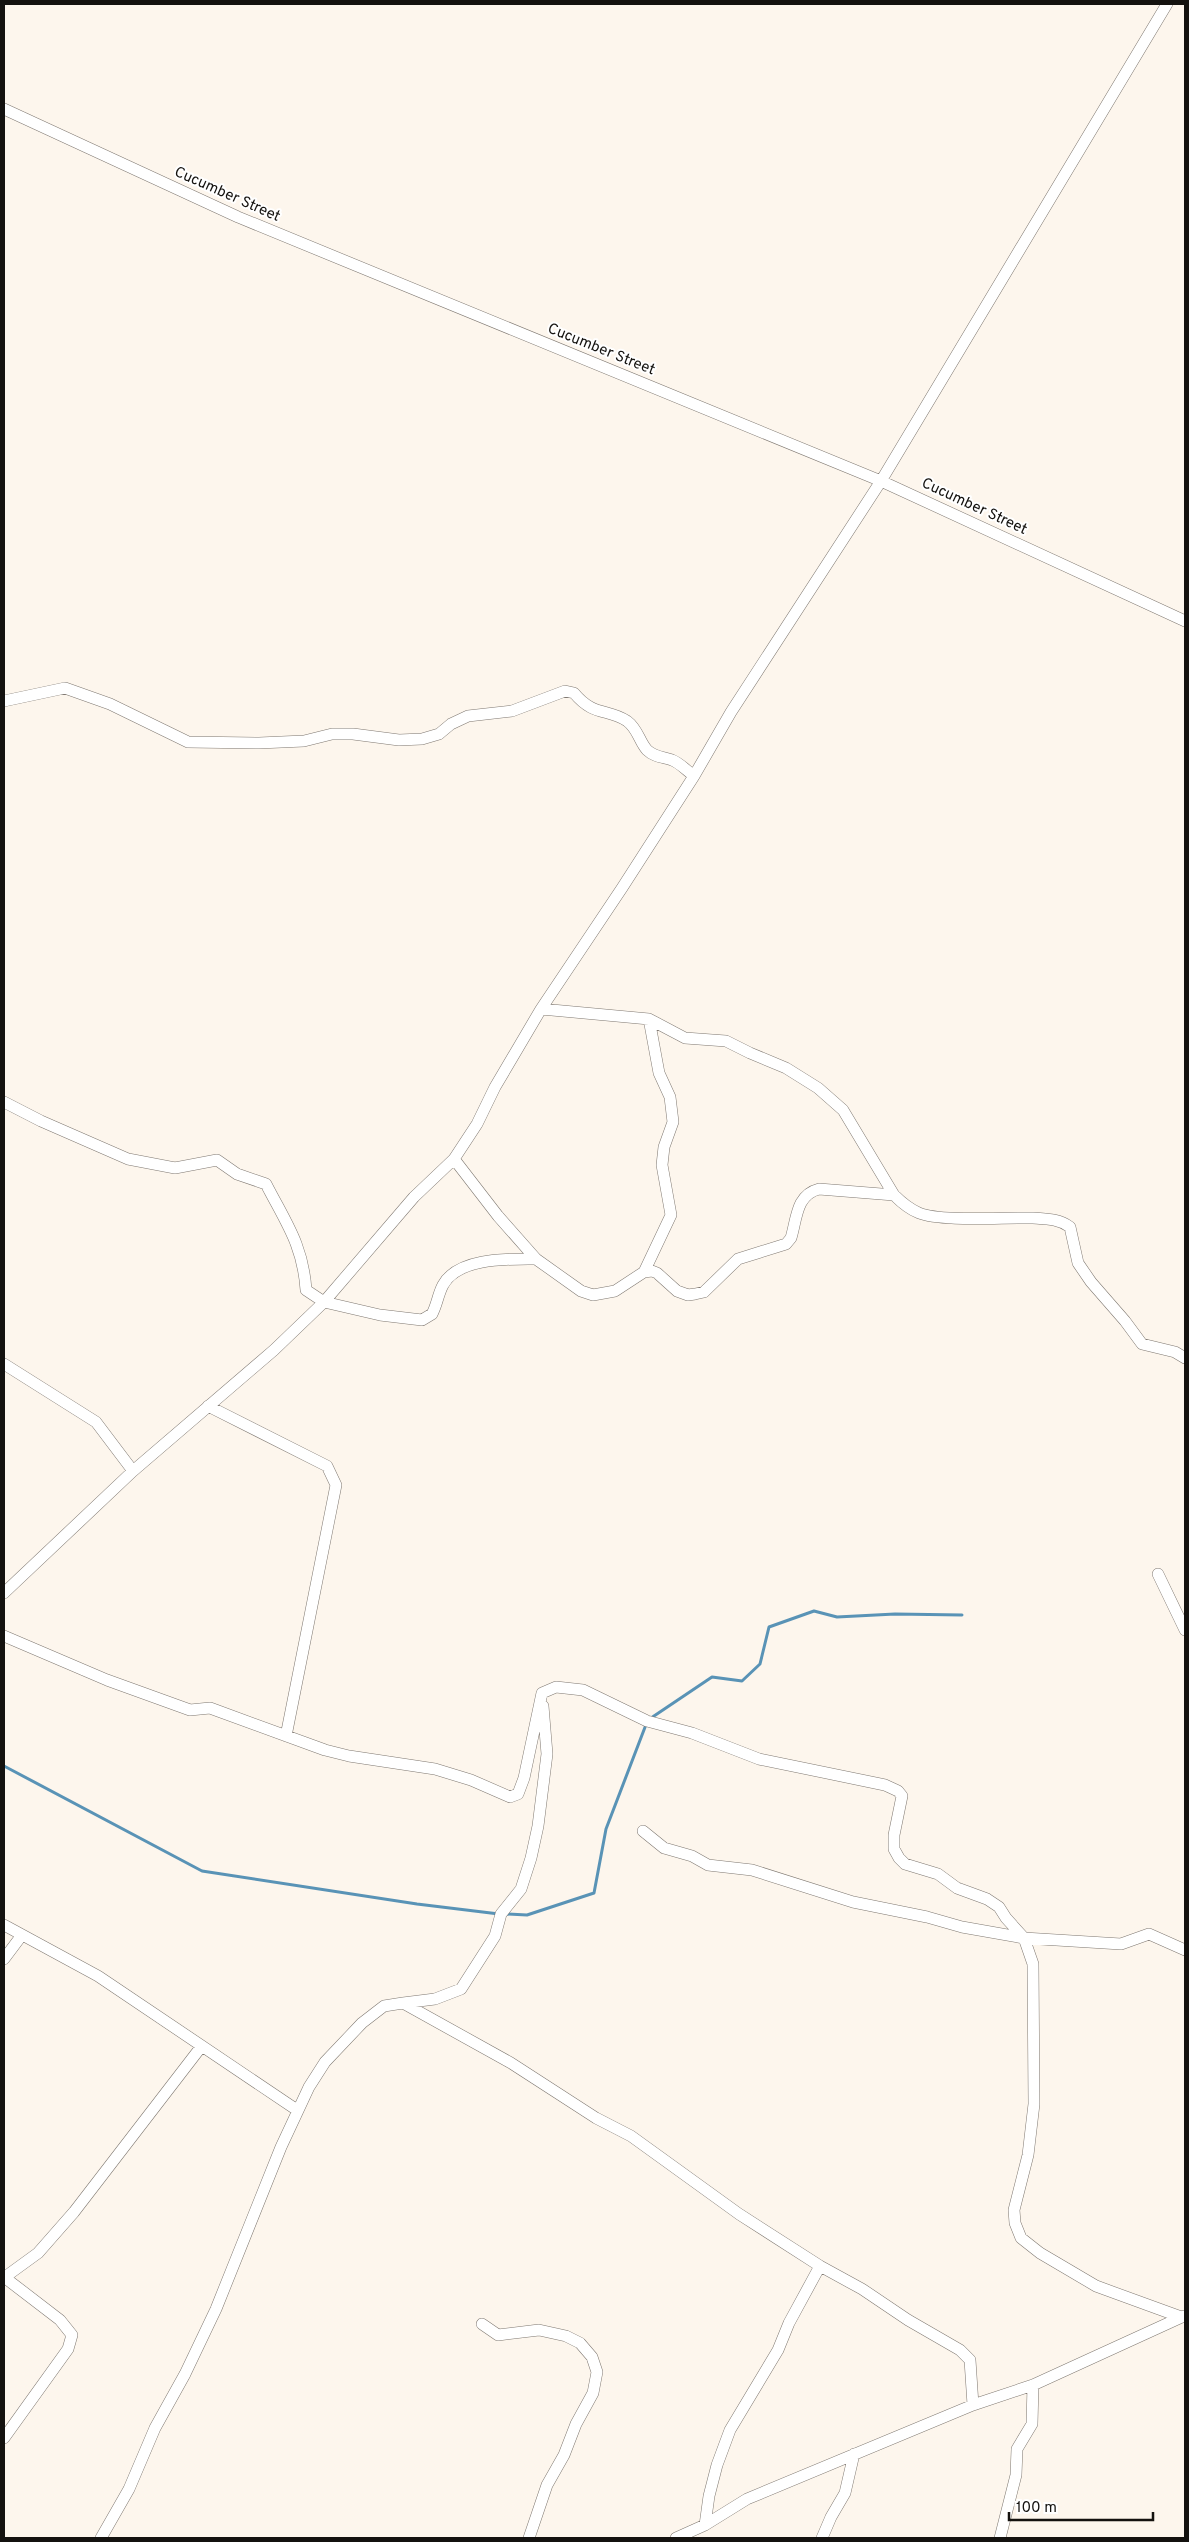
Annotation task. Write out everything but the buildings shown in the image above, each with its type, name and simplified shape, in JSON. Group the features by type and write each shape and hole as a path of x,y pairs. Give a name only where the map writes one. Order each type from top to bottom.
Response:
{"street":[{"path":"4,1593 133,1471 274,1350 324,1302 414,1197 454,1159 477,1124 495,1087 541,1009 622,888 694,776 731,712 881,481 1167,4"},
{"name":"Cucumber Street","path":"4,109 238,218 881,481 1185,621"},
{"path":"4,701 64,688 110,704 188,742 259,744 304,741 332,734 353,734 399,740 422,739 438,734 451,724 468,716 512,711 564,691 574,693 584,704 600,712 626,720 636,729 647,749 659,758 673,761 694,776"},
{"path":"541,1009 649,1019 685,1038 726,1041 750,1054 786,1068 818,1088 843,1110 894,1195 920,1213 936,1217 1019,1217 1062,1221 1070,1227 1078,1263 1142,1344 1176,1352 1185,1358"},
{"path":"454,1159 498,1216 536,1259 581,1290 593,1295 615,1292 644,1272 671,1215 662,1164 664,1147 673,1122 670,1097 659,1073 649,1019"},
{"path":"4,1102 41,1121 128,1159 175,1168 217,1160 237,1174 266,1184 298,1246 304,1264 306,1290 324,1302 380,1315 422,1320 432,1314 443,1285 457,1270 494,1258 536,1259"},
{"path":"644,1272 657,1273 677,1291 688,1295 704,1292 738,1259 786,1244 790,1238 802,1199 809,1192 819,1189 894,1195"},
{"path":"4,1364 96,1422 133,1471"},
{"path":"208,1406 326,1466 336,1485 286,1736"},
{"path":"1158,1574 1185,1630"},
{"path":"4,1636 107,1680 190,1710 210,1708 286,1736 349,1756 435,1769 471,1780 510,1797 518,1794 524,1778 542,1694"},
{"path":"542,1694 556,1687 583,1690 647,1721 692,1733 759,1759 885,1785 898,1791 902,1796 902,1802 894,1835 894,1849 899,1858 905,1864 938,1874 957,1888 987,1899 999,1907 1024,1938 1033,1964 1034,2104 1028,2156 1014,2210 1015,2223 1021,2238 1040,2253 1096,2286 1183,2316"},
{"path":"101,2538 129,2489 155,2428 185,2374 216,2309 297,2110 325,2062 342,2042 384,2006 435,1999 461,1989 495,1936 501,1914 521,1889 531,1858 538,1826 547,1754 542,1694"},
{"path":"643,1832 664,1848 692,1856 708,1865 752,1870 811,1889 827,1892 853,1902 927,1917 962,1927 1024,1938 1121,1944 1149,1934 1185,1950"},
{"path":"4,1925 98,1976 297,2110"},
{"path":"4,1959 22,1935"},
{"path":"403,2003 512,2063 596,2118 631,2136 739,2214 820,2266 862,2289 908,2320 960,2350 970,2360 973,2405"},
{"path":"4,2438 68,2348 72,2335 60,2320 4,2277 38,2253 74,2212 201,2046"},
{"path":"705,2525 715,2473 730,2430 778,2350 820,2266"},
{"path":"676,2538 705,2525 747,2499 973,2405 1033,2385 1183,2316"},
{"path":"482,2324 498,2335 539,2330 566,2336 580,2344 592,2357 597,2372 593,2393 576,2424 564,2455 547,2485 529,2538"},
{"path":"1000,2538 1006,2506 1016,2475 1016,2449 1032,2424 1033,2385"},
{"path":"822,2538 831,2517 845,2493 854,2454"}],"waterway":[{"path":"651,1718 712,1677 742,1681 760,1664 769,1627 814,1611 837,1617 895,1614 962,1615"},
{"path":"506,1914 527,1915 594,1893 606,1829 647,1722"},
{"path":"4,1766 202,1871 417,1904 499,1914"}]}
